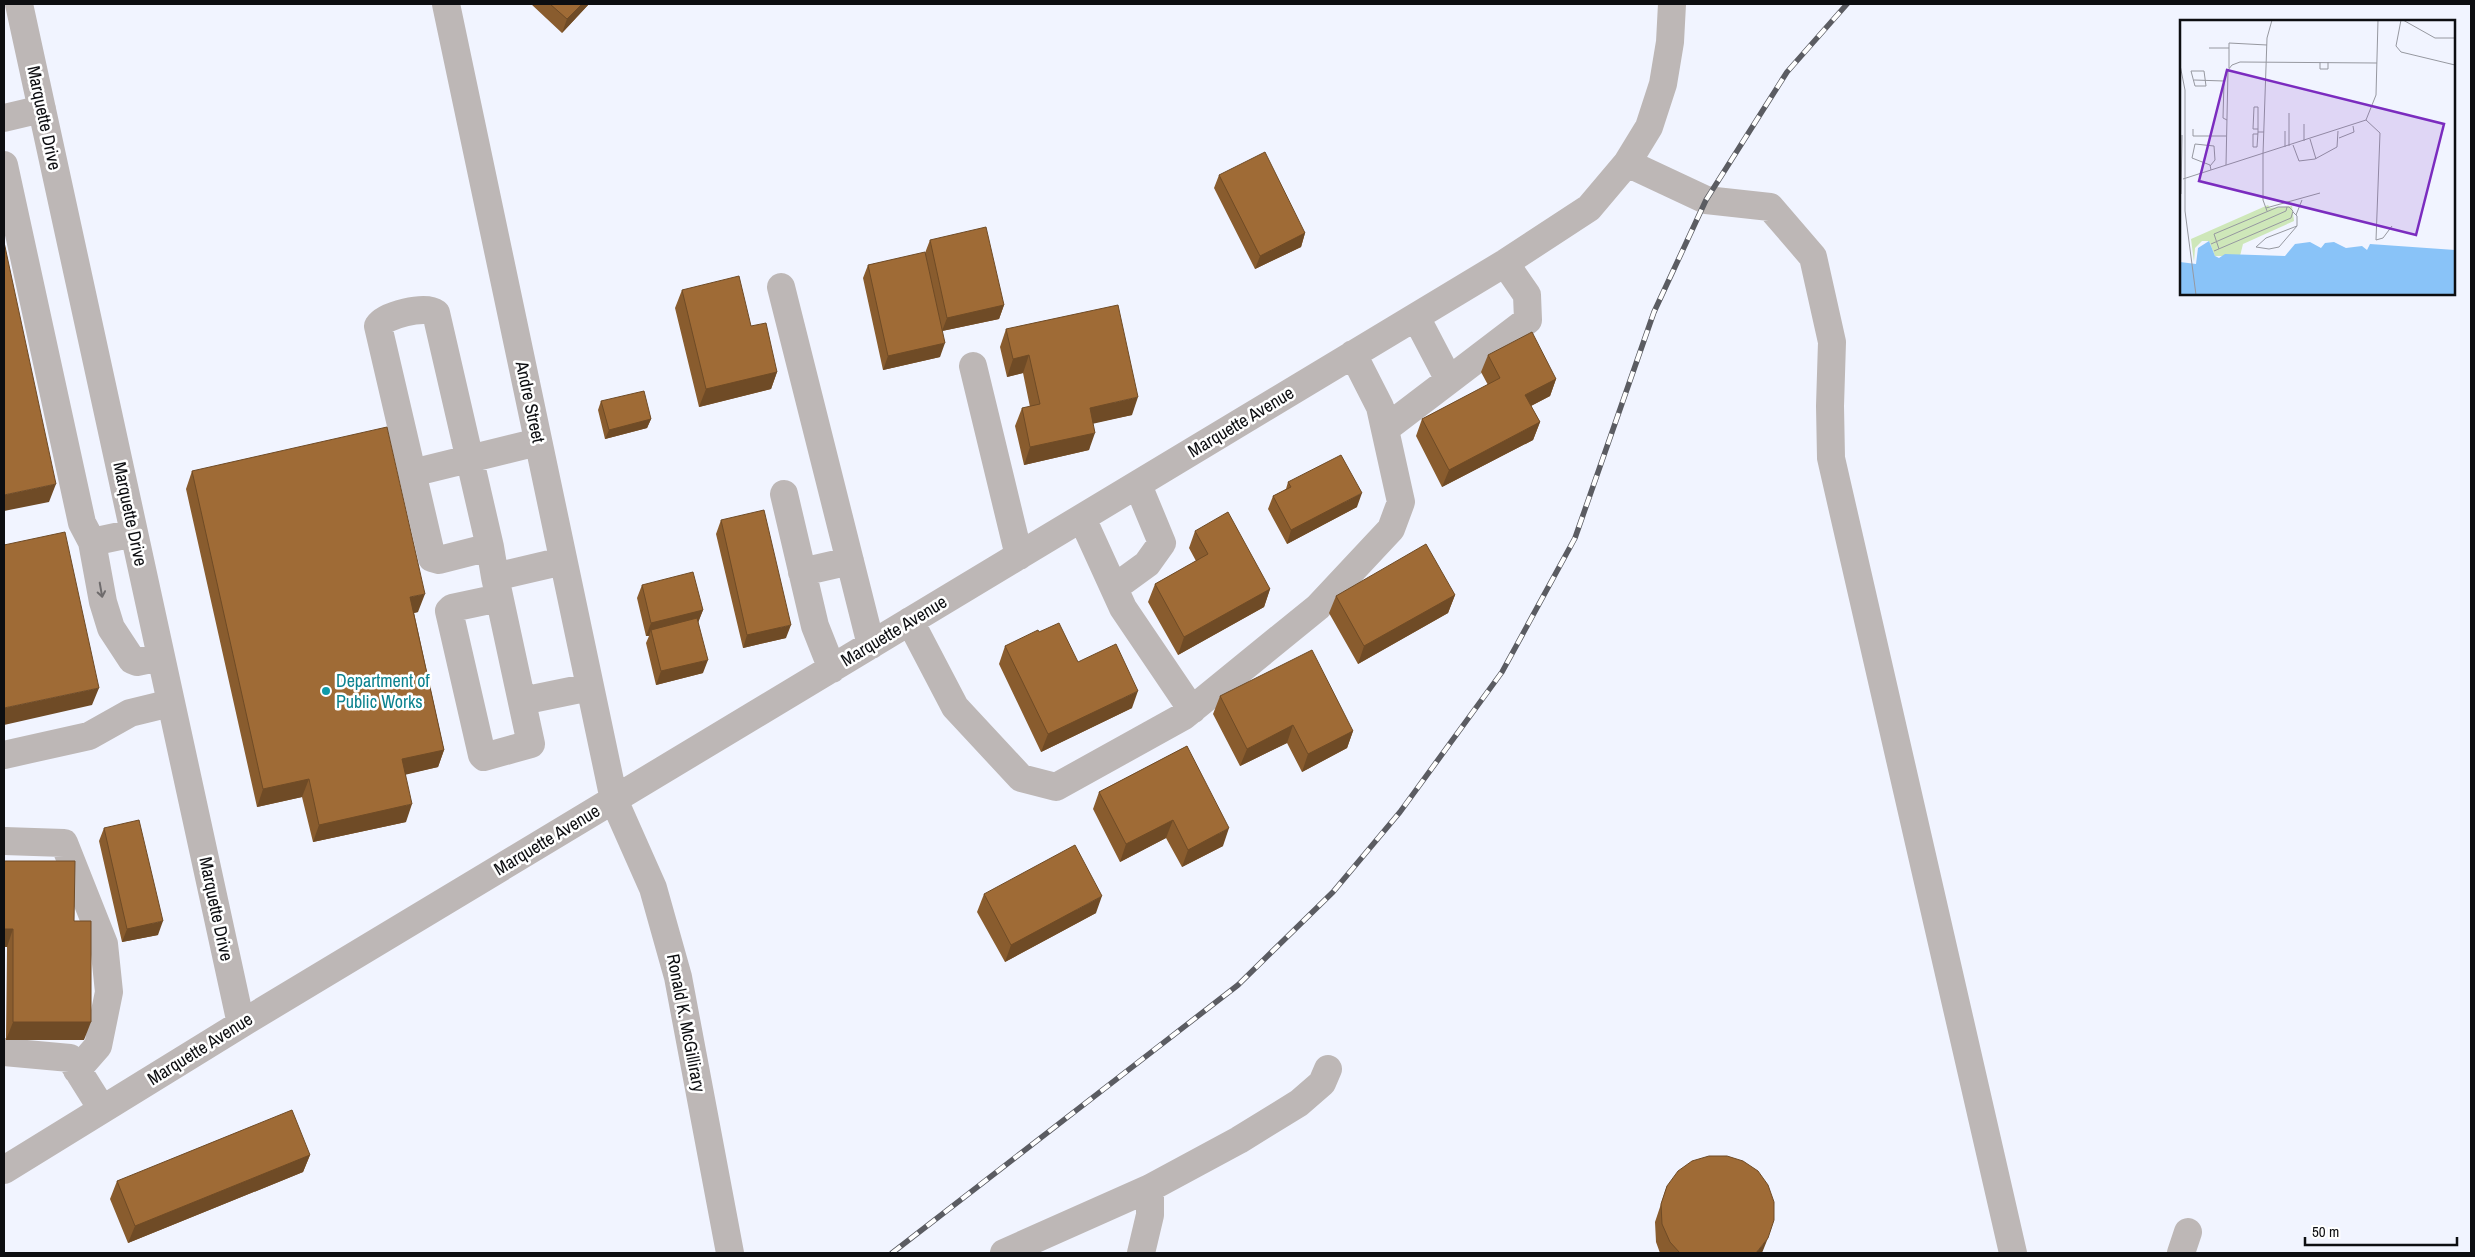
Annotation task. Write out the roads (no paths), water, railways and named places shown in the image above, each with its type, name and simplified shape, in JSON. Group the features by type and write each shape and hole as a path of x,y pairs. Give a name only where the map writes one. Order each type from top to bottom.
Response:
{"street":[{"name":"Marquette Drive","path":"19,4 241,1024"},
{"name":"Andre Street","path":"446,4 614,800"},
{"name":"Marquette Avenue","path":"4,1170 241,1024 1505,263 1589,208 1627,163 1649,127 1663,84 1670,42 1672,4"},
{"path":"4,118 42,109"},
{"path":"1627,163 1706,200 1770,207 1813,257 1832,342 1831,458 2012,1253"},
{"path":"4,165 82,523 92,542 103,602 111,628 132,660 137,662 161,657"},
{"path":"1385,429 1528,320 1527,295 1505,263"},
{"path":"781,287 871,645"},
{"path":"490,547 439,560 432,558 378,326 385,318 427,309 436,313 490,547 497,587 530,744 484,757 449,611 497,587 563,561"},
{"path":"1416,316 1449,380"},
{"path":"910,621 955,707 1021,778 1056,788 1184,716 1318,607 1391,529 1401,502 1380,407 1353,354"},
{"path":"973,366 1019,556"},
{"path":"412,473 538,442"},
{"path":"1114,588 1146,564 1162,543 1138,484"},
{"path":"784,494 815,626 832,669"},
{"path":"1082,518 1123,608 1192,710"},
{"path":"92,542 134,533"},
{"path":"802,572 850,560"},
{"path":"522,701 590,687"},
{"path":"4,755 89,736 130,713 171,704"},
{"name":"Ronald K. McGillirary","path":"614,800 653,888 678,976 730,1253"},
{"path":"4,841 64,843 104,944 109,992 98,1046 77,1070"},
{"path":"4,1052 70,1058 102,1109"},
{"path":"1004,1253 1150,1188 1300,1103 1322,1083 1328,1069"},
{"path":"1141,1253 1150,1215 1150,1188"}],"railway":[{"path":"892,1253 1238,985 1333,892 1400,812 1502,672 1575,538 1654,312 1706,200 1787,72 1847,4"}],"place":[{"name":"Department of Public Works","path":"326,691"}]}
